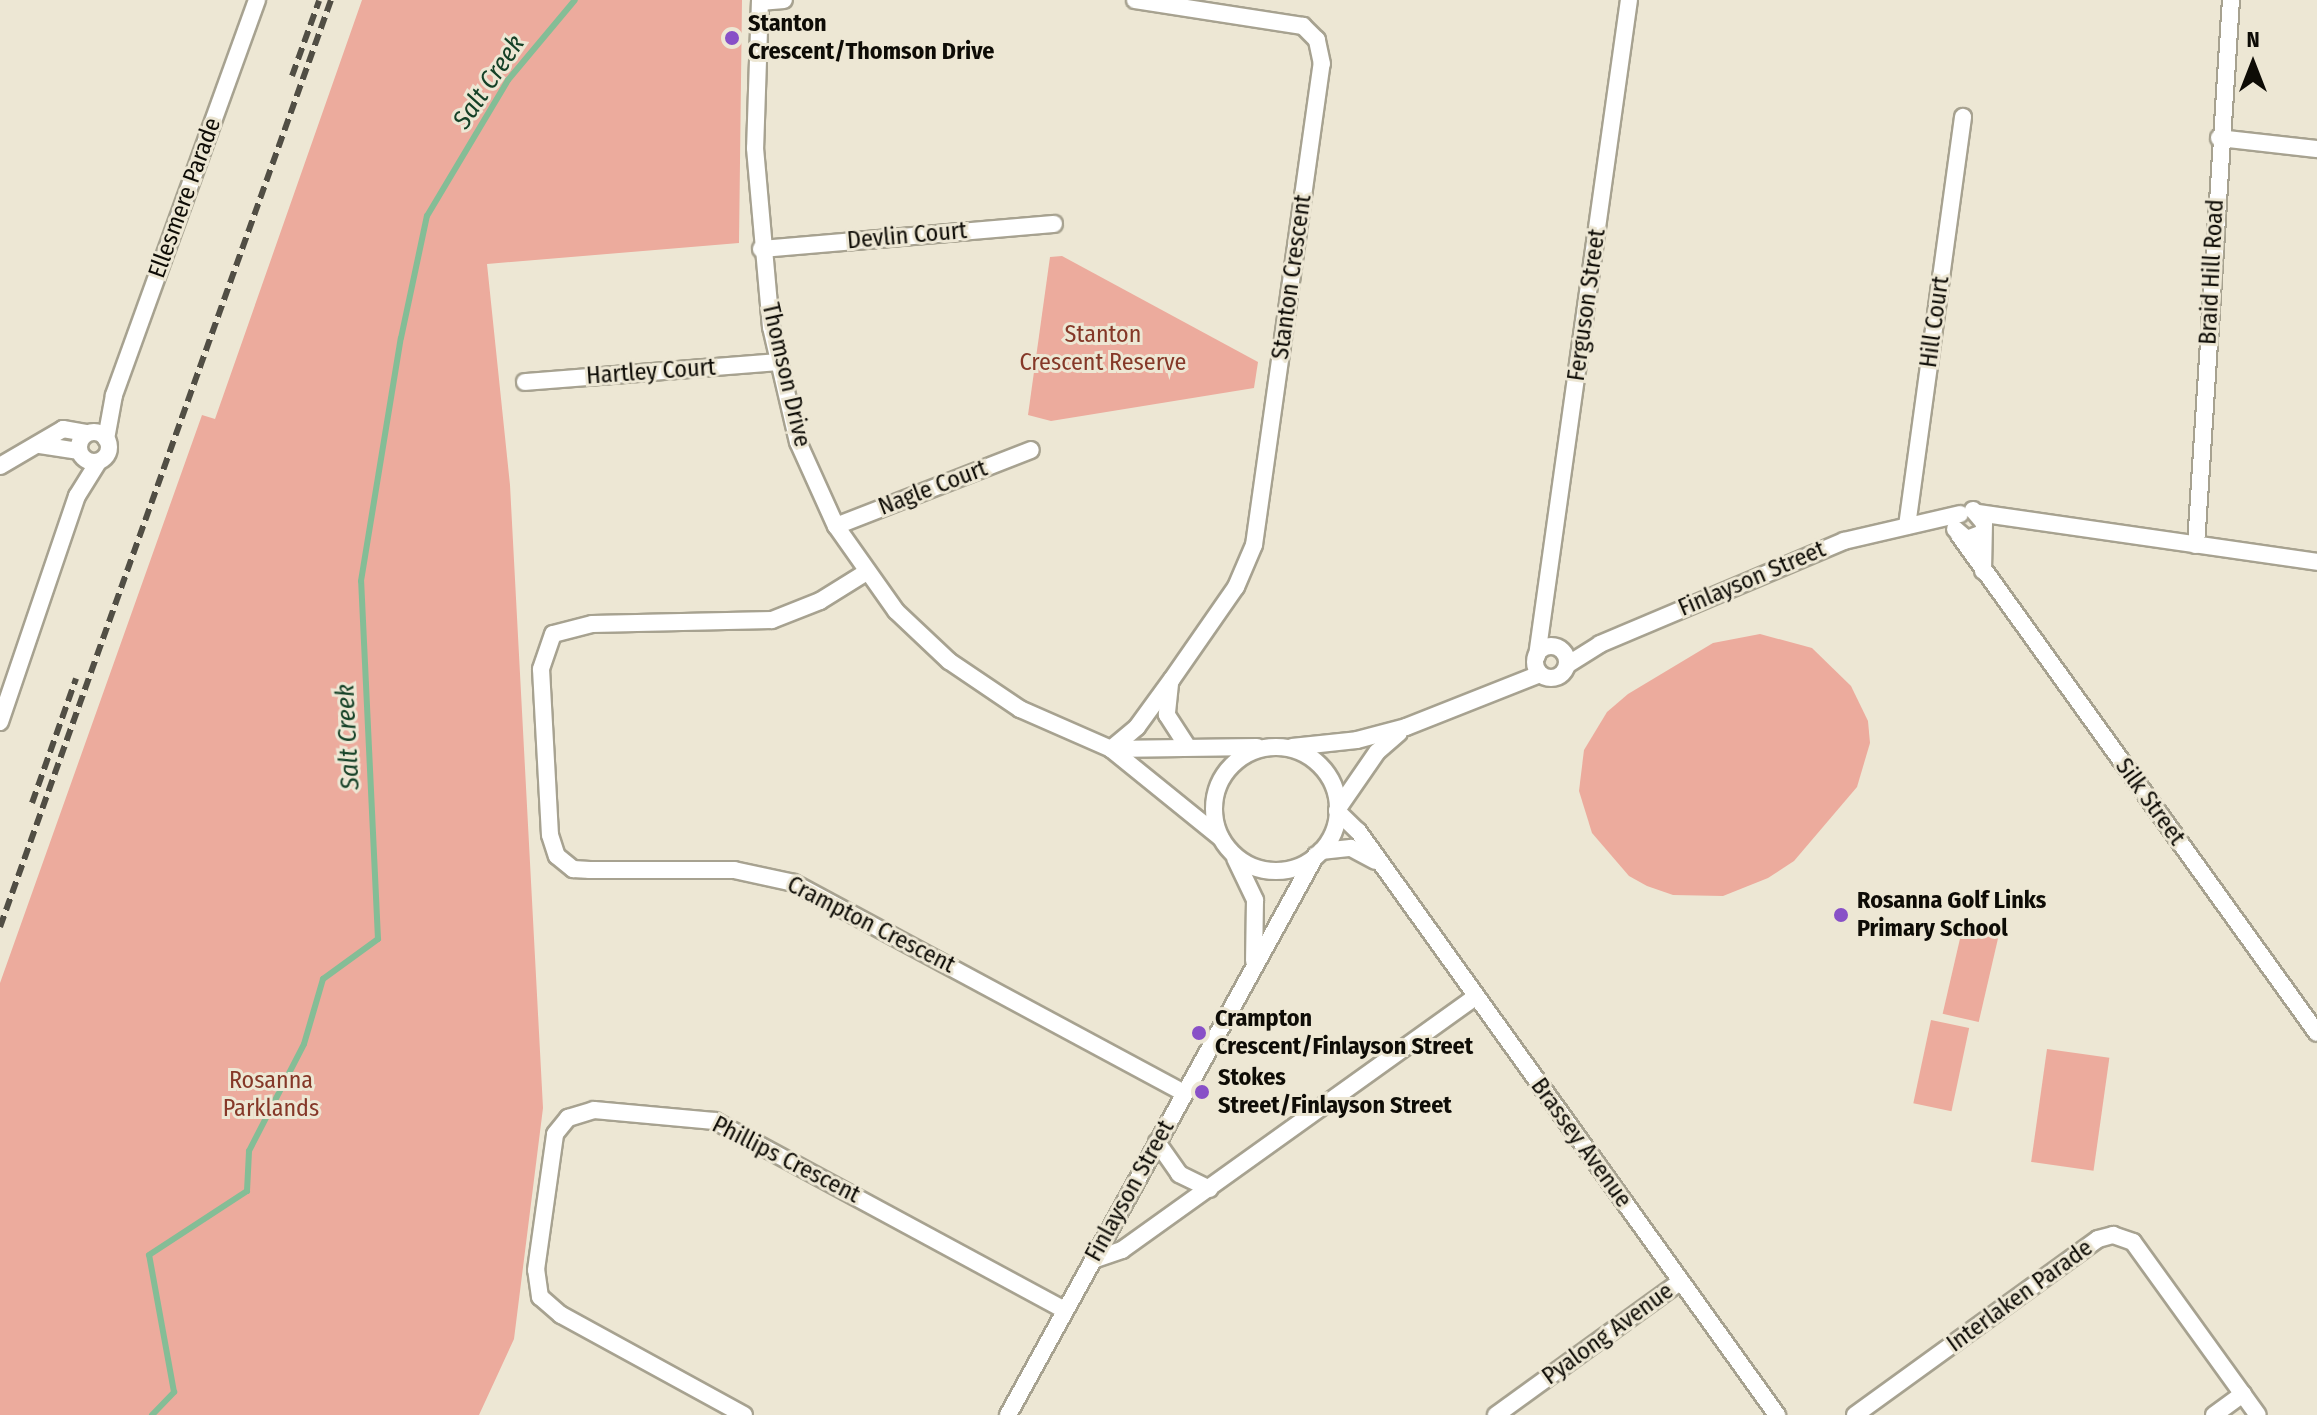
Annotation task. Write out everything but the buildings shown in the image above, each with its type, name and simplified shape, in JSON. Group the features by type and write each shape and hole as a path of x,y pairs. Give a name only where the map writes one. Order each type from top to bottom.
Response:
{"street":[{"name":"Ellesmere Parade","path":"98,462 108,453 106,439 114,395 257,0"},
{"path":"760,1 784,0"},
{"name":"Stanton Crescent","path":"1111,749 1134,730 1172,679 1236,587 1254,545 1322,56 1312,33 1294,23 1135,0"},
{"name":"Ferguson Street","path":"1538,664 1629,0"},
{"name":"Braid Hill Road","path":"2196,545 2219,138 2231,0"},
{"name":"Thomson Drive","path":"760,1 754,113 761,249 777,362 798,442 836,526 865,573 920,636 977,683 1020,709 1111,749 1223,842"},
{"name":"Hill Court","path":"1907,526 1963,117"},
{"path":"2219,138 2317,149"},
{"name":"Devlin Court","path":"761,249 1054,224"},
{"name":"Hartley Court","path":"525,382 777,362"},
{"name":"Ellesmere Parade","path":"79,453 88,433 114,395"},
{"path":"0,466 63,429 106,439"},
{"path":"0,722 77,496 98,462 79,453 40,445"},
{"name":"Nagle Court","path":"836,526 1031,450"},
{"path":"77,496 79,453"},
{"path":"1983,571 1978,513 2317,562"},
{"name":"Finlayson Street","path":"1561,654 1600,644 1844,541 1960,514 1978,513"},
{"path":"1958,534 1960,514"},
{"path":"1981,533 2027,522"},
{"name":"Finlayson Street","path":"1907,526 1958,534 1969,539 1981,533"},
{"name":"Silk Street","path":"1958,534 2317,1033"},
{"name":"Crampton Crescent","path":"865,573 820,601 772,620 592,624 553,634 541,669 550,835 557,856 573,869 734,870 794,883 1184,1093"},
{"name":"Ferguson Street","path":"1545,611 1561,654"},
{"path":"1406,727 1377,752 1337,810 1319,853 1297,867 1264,869 1243,861 1223,842 1214,810 1219,783 1236,761 1276,747 1346,742 1406,727 1509,685 1538,664 1561,654 1559,676 1538,664"},
{"path":"1172,679 1166,712 1187,746"},
{"path":"1276,747 1308,756 1321,767 1335,791 1337,810"},
{"name":"Thomson Drive","path":"1111,749 1276,747"},
{"name":"Brassey Avenue","path":"1337,810 1777,1415"},
{"name":"Finlayson Street","path":"1223,842 1255,900 1253,967"},
{"name":"Brassey Avenue","path":"1319,853 1354,849 1384,871"},
{"name":"Finlayson Street","path":"1008,1415 1253,967 1278,930 1319,853"},
{"path":"1093,1260 1122,1250 1475,997"},
{"name":"Phillips Crescent","path":"744,1415 561,1315 540,1297 536,1270 555,1134 568,1118 594,1110 715,1121 1065,1310"},
{"path":"1157,1142 1179,1174 1210,1189"},
{"name":"Interlaken Parade","path":"1855,1415 2098,1239 2113,1235 2133,1242 2258,1415"},
{"name":"Pyalong Avenue","path":"1496,1415 1681,1281"},
{"path":"2214,1415 2243,1394"}],"green space":[{"name":"Rosanna Parklands","path":"362,0 742,0 739,243 487,264 510,485 543,1108 514,1339 479,1415 0,1415 0,983 202,415 215,419"},
{"name":"Stanton Crescent Reserve","path":"1062,256 1258,362 1254,388 1051,421 1028,415 1050,257"},
{"path":"1760,634 1812,648 1851,686 1868,721 1870,743 1857,787 1794,861 1768,878 1723,896 1673,895 1647,886 1629,876 1592,833 1579,791 1584,750 1607,712 1628,694 1713,643"},
{"path":"1962,930 1998,938 1979,1022 1943,1014"},
{"path":"1931,1020 1969,1028 1951,1111 1913,1103"},
{"path":"2047,1049 2109,1058 2094,1171 2031,1162"}],"waterway":[{"name":"Salt Creek","path":"152,1415 174,1392 149,1255 247,1191 249,1151 304,1044 323,979 378,939 361,581 401,338 427,216 508,80 575,0"}],"railway":[{"path":"0,927 331,0"},
{"path":"292,76 319,1"},
{"path":"32,803 76,679"}],"place":[{"name":"Stanton Crescent/Thomson Drive","path":"732,38"},
{"name":"Rosanna Golf Links Primary School","path":"1841,915"},
{"name":"Crampton Crescent/Finlayson Street","path":"1199,1033"},
{"name":"Stokes Street/Finlayson Street","path":"1202,1092"}]}
